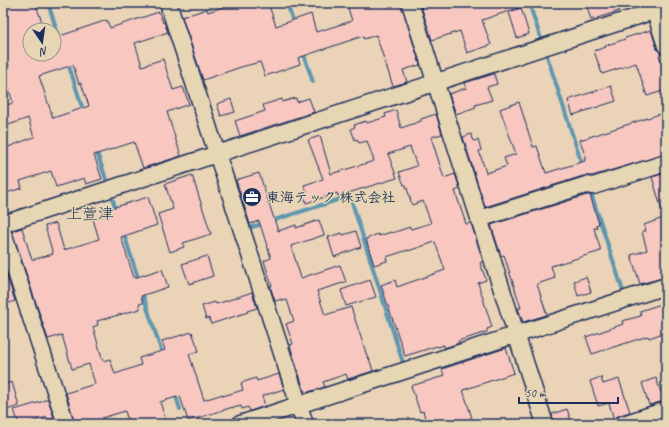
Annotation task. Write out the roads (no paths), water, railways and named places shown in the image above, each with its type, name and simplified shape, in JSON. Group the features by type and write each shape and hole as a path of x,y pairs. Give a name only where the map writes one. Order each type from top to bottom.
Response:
{"street":[{"path":"168,3 305,424"},
{"path":"410,3 545,424"},
{"path":"3,224 436,82 657,7 666,46"},
{"path":"479,219 586,185 593,186 666,163"},
{"path":"3,233 66,424"},
{"path":"240,424 666,286"},
{"path":"623,424 666,410"}],"waterway":[{"path":"48,3 54,22"},
{"path":"287,3 294,25"},
{"path":"529,3 541,39"},
{"path":"303,52 313,82"},
{"path":"547,56 587,180"},
{"path":"68,63 84,113"},
{"path":"96,150 107,182"},
{"path":"590,190 624,294"},
{"path":"249,228 350,196 404,366"},
{"path":"113,200 116,211"},
{"path":"123,231 139,281"},
{"path":"142,292 163,356"},
{"path":"175,393 180,409"}],"place":[{"name":"東海テック 株式会社","path":"252,197"}],"district":[{"name":"上萱津","path":"90,213"}]}
